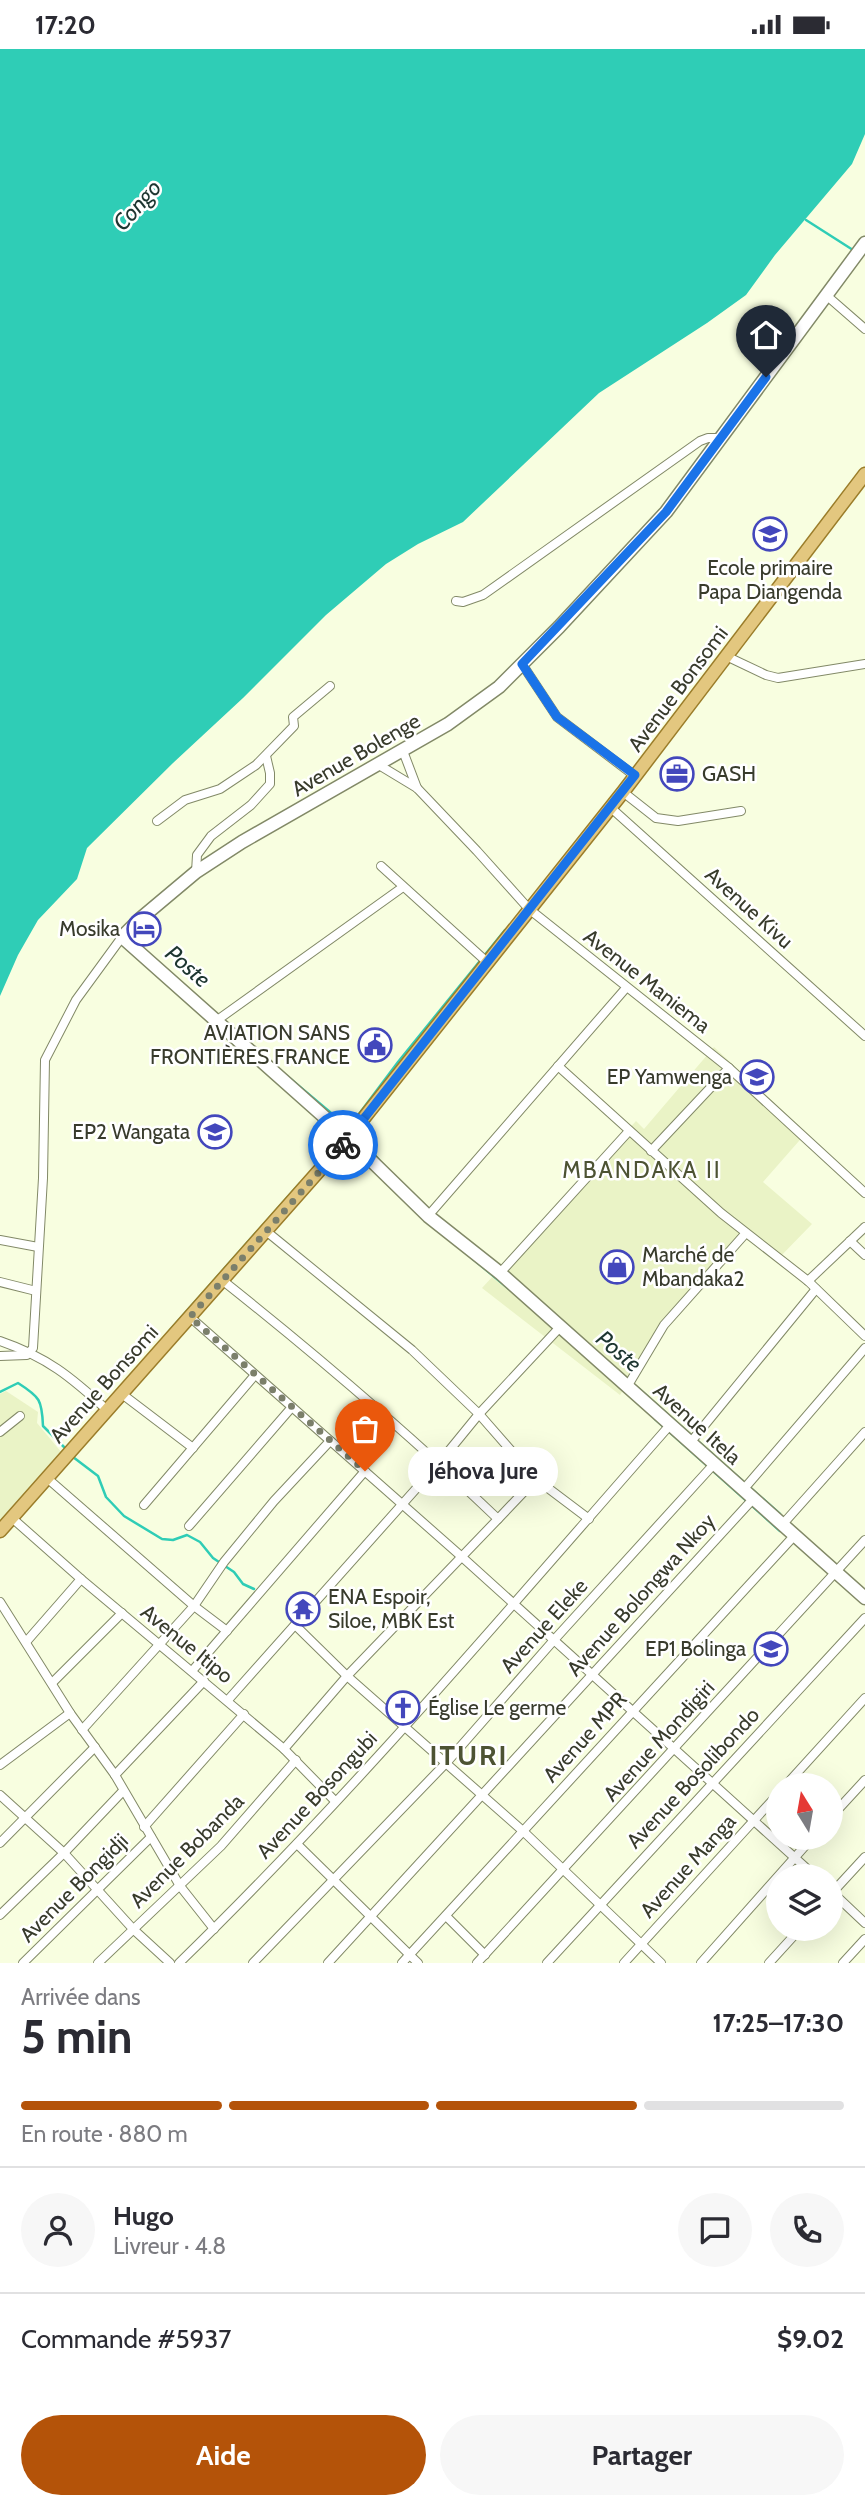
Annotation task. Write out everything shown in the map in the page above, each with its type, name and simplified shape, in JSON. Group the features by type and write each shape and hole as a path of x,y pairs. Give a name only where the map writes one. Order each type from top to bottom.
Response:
{"main road":[{"name":"Avenue Bonsomi","path":"0,1531 348,1138 623,792 865,474"}],"street":[{"name":"Avenue Bolenge","path":"31,1352 43,1178 45,1060 76,1000 122,937 196,871 403,751 474,706 522,664 666,512 865,243"},
{"path":"825,295 865,329"},
{"path":"456,601 474,600 700,442 708,438 722,438"},
{"path":"726,656 778,678 865,664"},
{"path":"522,664 557,717 635,775"},
{"path":"158,821 185,800 220,789 256,765 294,726 293,717 330,686"},
{"path":"403,751 417,788"},
{"path":"196,871 197,855 211,836 251,805 270,784 266,756"},
{"path":"379,765 417,788"},
{"name":"Avenue Maniema","path":"417,788 529,909 729,1068 865,1193"},
{"path":"623,792 656,818 678,821 741,811"},
{"name":"Avenue Kivu","path":"610,807 865,1036"},
{"path":"380,866 487,962"},
{"path":"216,1021 403,887"},
{"name":"Avenue Itela","path":"122,937 348,1138 428,1216 500,1273 865,1598"},
{"path":"428,1216 626,988"},
{"path":"558,1066 745,1234 808,1281 865,1336"},
{"path":"651,1151 729,1068"},
{"path":"500,1273 629,1131"},
{"path":"808,1281 865,1227"},
{"path":"266,1231 412,1350 479,1414 536,1479 589,1520"},
{"path":"627,1387 664,1325 745,1234"},
{"path":"0,1240 38,1247"},
{"path":"850,1241 865,1255"},
{"path":"222,1280 323,1360 498,1519"},
{"path":"0,1282 36,1291"},
{"path":"690,1443 816,1289"},
{"path":"190,1317 403,1504 802,1864"},
{"path":"228,1700 439,1463 479,1414 561,1327"},
{"path":"0,1341 31,1352 62,1370 107,1410"},
{"name":"Avenue Bolongwa Nkoy","path":"328,1963 592,1675 748,1494 865,1349"},
{"path":"0,1356 19,1356 31,1352"},
{"path":"144,1505 255,1375"},
{"path":"122,1394 193,1448"},
{"path":"189,1526 292,1407"},
{"path":"0,1432 20,1416"},
{"name":"Avenue Bosongubi","path":"179,1963 297,1844 589,1520 670,1425"},
{"path":"782,1525 865,1432"},
{"path":"82,1730 194,1606 224,1562 274,1501 330,1441"},
{"name":"Avenue Eleke","path":"253,1963 447,1762 715,1464"},
{"path":"192,1671 365,1471"},
{"path":"47,1478 194,1606 227,1631"},
{"path":"284,1749 347,1676 536,1479"},
{"name":"Avenue Itipo","path":"12,1518 284,1749 335,1801"},
{"name":"Avenue MPR","path":"402,1963 794,1536"},
{"name":"Avenue Mondigiri","path":"477,1963 865,1540"},
{"path":"26,1642 81,1579"},
{"path":"0,1602 70,1713 115,1775 180,1886 214,1929"},
{"path":"52,1683 122,1613"},
{"name":"Avenue Bosolibondo","path":"547,1963 865,1618"},
{"path":"295,1625 347,1676 524,1832 661,1963"},
{"path":"115,1775 204,1681"},
{"path":"797,1773 865,1698"},
{"path":"0,1765 70,1713"},
{"path":"144,1827 244,1714"},
{"path":"0,1843 95,1747"},
{"name":"Avenue Bobanda","path":"98,1963 221,1846 296,1760"},
{"path":"844,1803 865,1780"},
{"path":"0,1915 123,1791"},
{"path":"0,1795 64,1853 133,1929 170,1963"},
{"name":"Avenue Manga","path":"624,1963 766,1808"},
{"name":"Avenue Bongidji","path":"23,1963 150,1837"},
{"path":"297,1844 418,1963"},
{"path":"701,1963 801,1850"},
{"path":"843,1880 865,1857"},
{"path":"843,1902 865,1923"},
{"path":"446,1916 485,1955"},
{"path":"843,1963 865,1939"},
{"path":"769,1963 789,1941"}],"shaded area":[{"path":"714,1047 806,1133 763,1182 812,1224 777,1260 744,1238 665,1326 620,1395 482,1288 636,1121 644,1129"},
{"path":"6,1391 38,1412 37,1423 62,1453 0,1523 0,1394"}],"water":[{"name":"Congo","path":"0,49 865,49 865,134 852,164 775,255 746,295 599,393 463,522 418,544 386,564 326,615 87,848 77,879 38,920 18,955 0,996"}],"waterway":[{"path":"806,220 853,250"},
{"path":"359,1114 505,930"},
{"name":"Poste","path":"287,1076 349,1128"},
{"name":"Poste","path":"356,1133 379,1160"},
{"path":"170,1330 300,1183"},
{"path":"473,1259 509,1289"},
{"path":"0,1392 18,1383 31,1392 42,1410 43,1426 66,1449"},
{"name":"Poste","path":"638,1388 780,1514"},
{"path":"655,1419 780,1531"},
{"path":"73,1457 98,1476 106,1497 124,1516 162,1539 173,1540 187,1535 200,1542 213,1558 234,1572 243,1584 254,1589"}],"way so far":[{"path":"343,1145 190,1317 365,1471"}],"place":[{"name":"Ecole primaire Papa Diangenda","path":"770,534"},
{"name":"GASH","path":"677,774"},
{"name":"Mosika","path":"144,929"},
{"name":"AVIATION SANS FRONTIÈRES FRANCE","path":"375,1045"},
{"name":"EP Yamwenga","path":"757,1077"},
{"name":"EP2 Wangata","path":"215,1132"},
{"name":"Marché de Mbandaka2","path":"617,1267"},
{"name":"Jéhova Jure","path":"365,1471"},
{"name":"ENA Espoir, Siloe, MBK Est","path":"303,1609"},
{"name":"EP1 Bolinga","path":"771,1649"},
{"name":"Église Le germe","path":"403,1708"}],"district":[{"name":"MBANDAKA II","path":"642,1170"},
{"name":"ITURI","path":"469,1755"}],"route":[{"path":"343,1145 635,775 557,717 522,664 666,512 766,377"}]}
